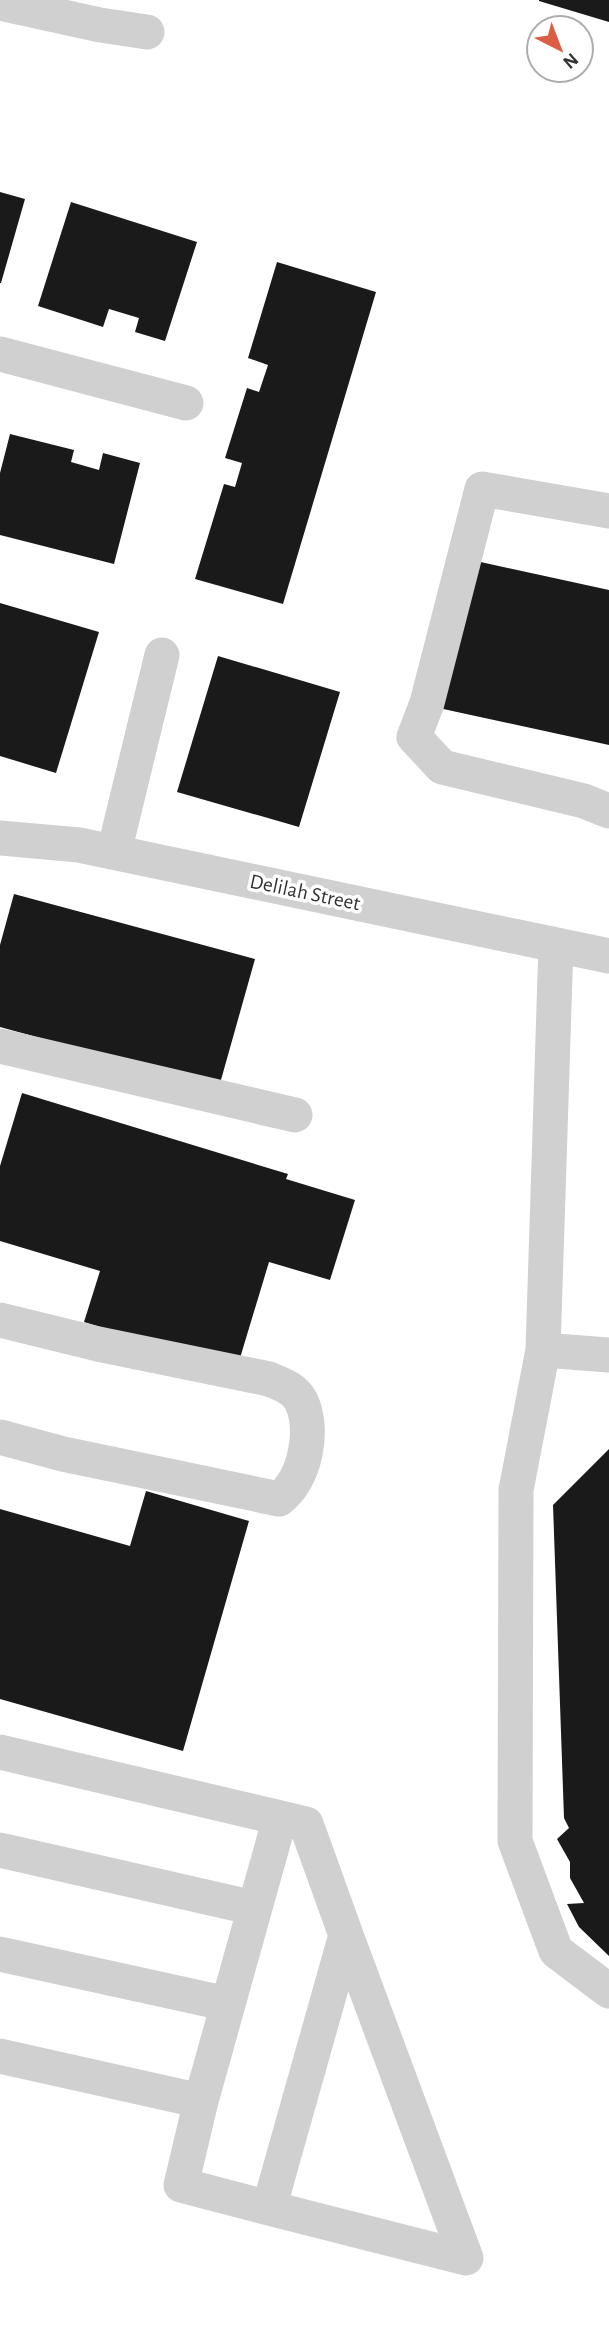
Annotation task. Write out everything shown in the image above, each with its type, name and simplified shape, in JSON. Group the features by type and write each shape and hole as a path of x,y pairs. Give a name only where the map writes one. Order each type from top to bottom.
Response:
{"street":[{"path":"0,3 100,25 147,32"},
{"path":"0,354 186,403"},
{"path":"609,511 482,489 427,702 414,737 442,767 584,801 609,811"},
{"path":"114,852 162,655"},
{"name":"Delilah Street","path":"0,838 79,845 609,956"},
{"path":"556,945 543,1350 516,1490 515,1842 556,1951 609,1991"},
{"path":"0,1046 295,1115"},
{"path":"0,1320 98,1344 269,1379 289,1388 300,1400 305,1414 307,1448 291,1490 279,1499 63,1454 0,1437"},
{"path":"543,1350 609,1355"},
{"path":"0,1752 306,1824 466,2258 181,2185 201,2101 280,1818"},
{"path":"0,1850 254,1908"},
{"path":"269,2208 346,1935"},
{"path":"0,1954 228,2004"},
{"path":"0,2056 201,2101"}],"building":[{"path":"609,0 609,22 595,18 595,14 582,14 539,1"},
{"path":"0,192 25,199 1,283 0,283"},
{"path":"71,202 197,242 165,341 135,332 139,318 109,309 103,327 38,306"},
{"path":"277,262 376,292 283,604 195,579 224,484 235,487 242,463 225,458 247,388 259,392 268,365 248,358"},
{"path":"10,434 74,450 71,462 99,470 103,453 140,463 114,564 0,535 0,473"},
{"path":"467,559 609,590 609,745 434,707"},
{"path":"0,603 99,632 56,773 0,756"},
{"path":"218,656 340,692 299,827 177,792"},
{"path":"14,894 255,959 219,1087 0,1027 0,945"},
{"path":"22,1093 288,1174 286,1179 355,1200 330,1280 269,1262 237,1368 84,1322 100,1271 0,1241 0,1166"},
{"path":"609,1449 609,1956 579,1927 567,1904 584,1903 570,1878 570,1862 557,1839 569,1828 564,1818 553,1505"},
{"path":"146,1491 249,1521 183,1751 0,1699 0,1509 130,1546"}]}
